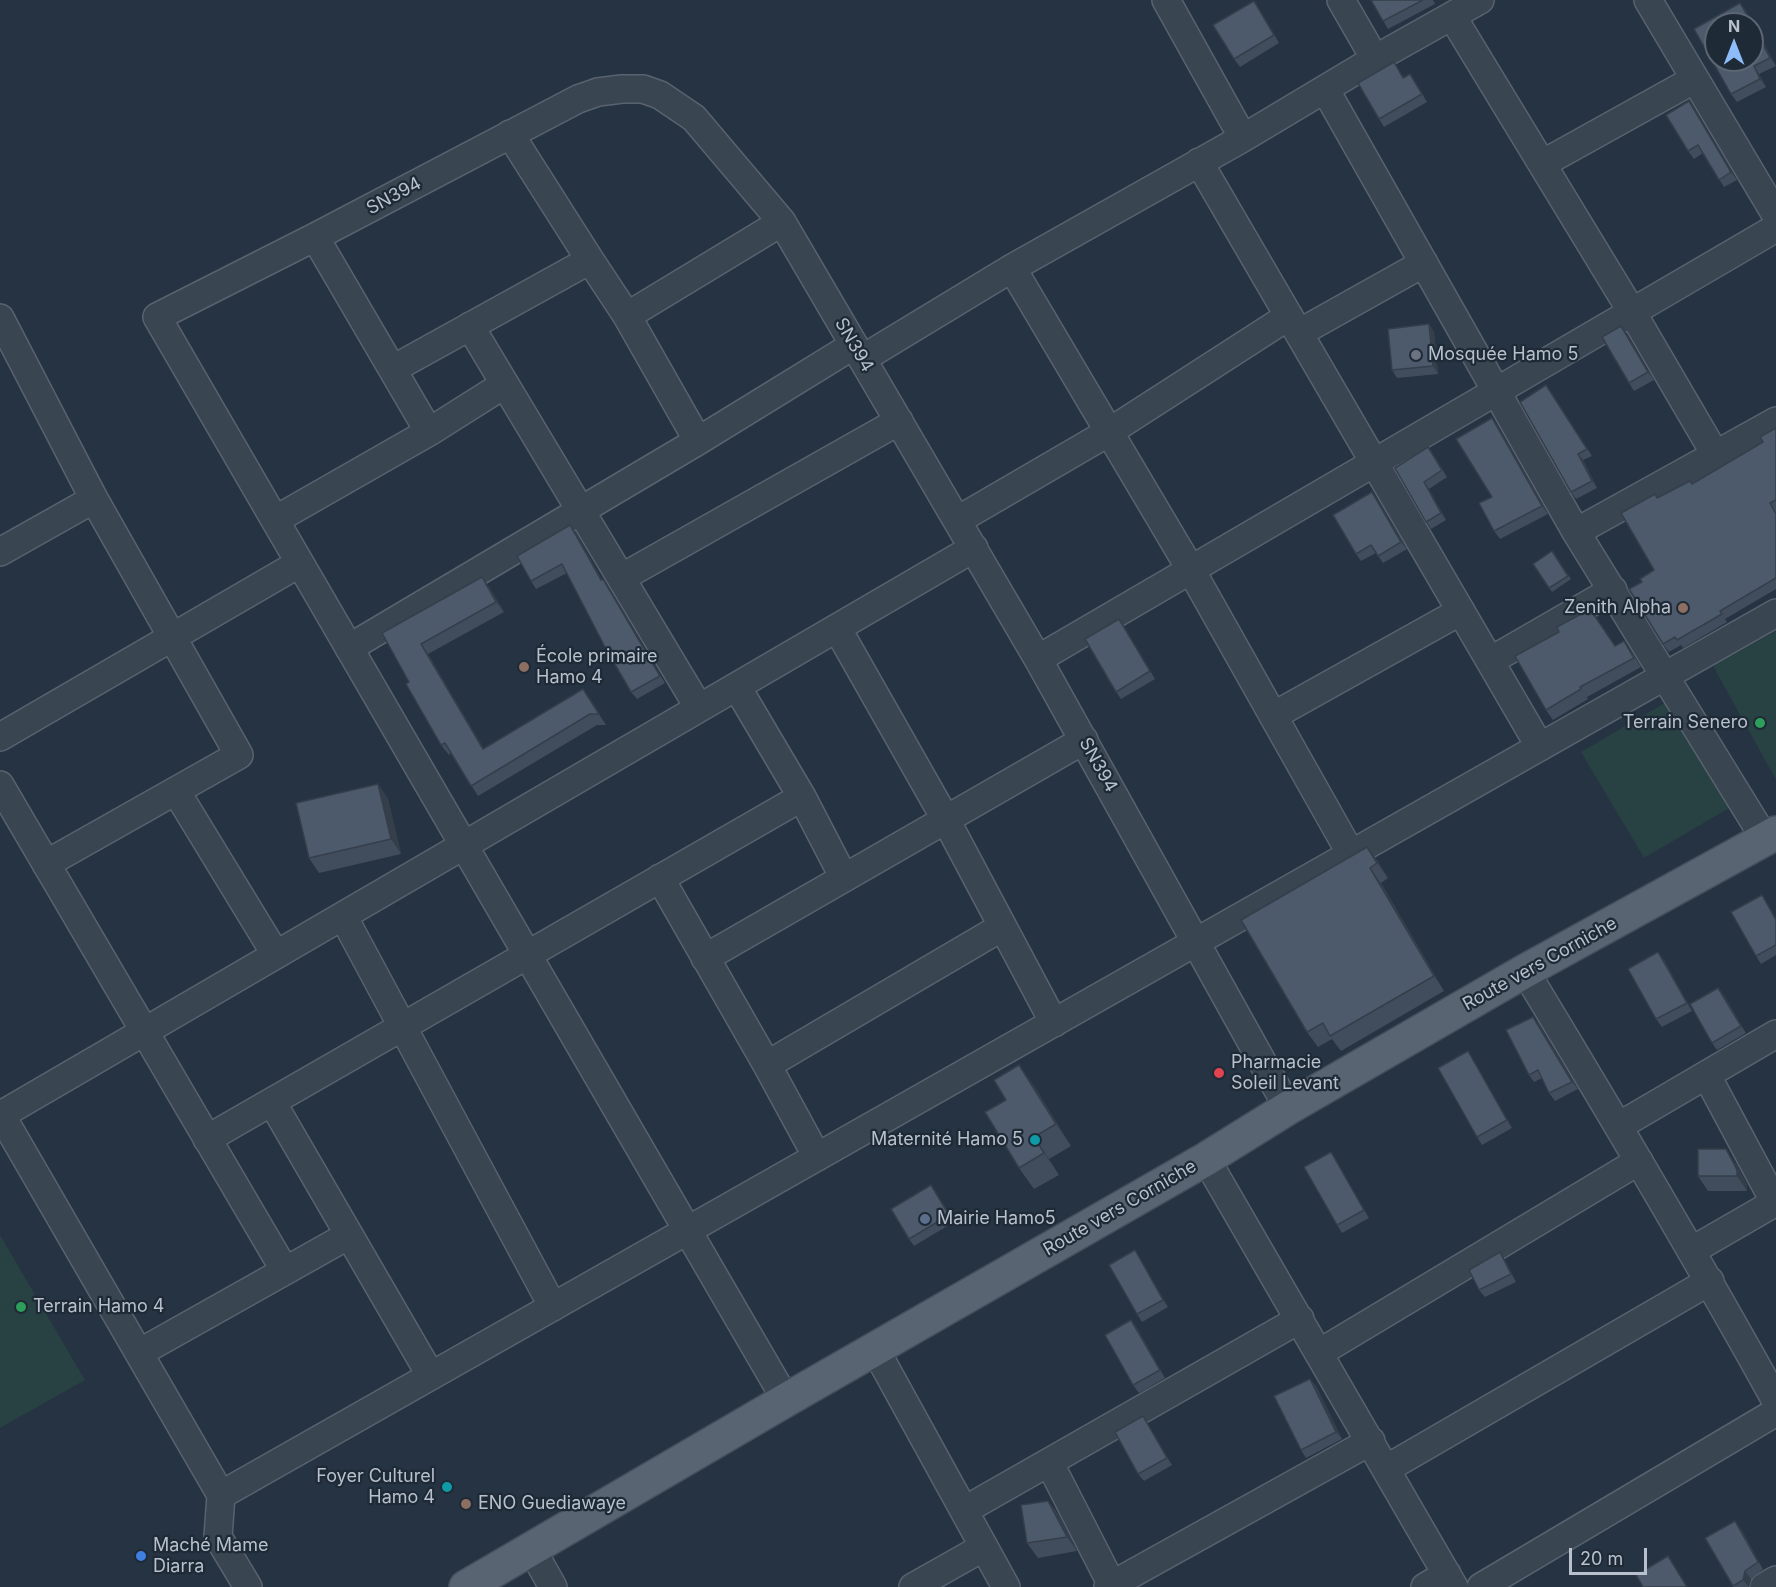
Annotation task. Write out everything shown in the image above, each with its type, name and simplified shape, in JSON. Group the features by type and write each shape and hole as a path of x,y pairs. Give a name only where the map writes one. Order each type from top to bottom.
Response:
{"main road":[{"name":"Route vers Corniche","path":"466,1587 1206,1159 1288,1108 1525,970 1770,836"}],"street":[{"path":"1166,0 1243,138"},
{"path":"1341,0 1375,59"},
{"path":"349,648 698,441 1243,138 1375,59 1480,0"},
{"path":"1648,0 1776,215"},
{"path":"1452,16 1715,453"},
{"path":"1542,164 1695,79"},
{"name":"SN394","path":"275,520 157,317 578,99 598,92 622,89 643,89 660,95 694,118 782,222 1038,659 1288,1108"},
{"path":"1325,89 1576,532 1665,676 1770,836"},
{"path":"510,134 627,316 698,441"},
{"path":"1199,162 1540,747"},
{"path":"627,316 782,222"},
{"path":"1038,659 1776,228"},
{"path":"315,237 429,432"},
{"path":"393,369 590,260"},
{"path":"958,520 1294,325 1424,263"},
{"path":"1012,268 1191,570 1351,854"},
{"path":"0,318 94,499 239,755 46,864"},
{"path":"470,326 699,708"},
{"path":"504,384 429,432 275,520 786,1400"},
{"path":"621,578 899,421"},
{"path":"1576,532 1776,421"},
{"path":"0,552 94,499"},
{"path":"248,1587 218,1537 221,1495 1,1114 974,548"},
{"path":"0,737 300,564"},
{"path":"1490,661 1613,590"},
{"path":"1273,716 1461,611"},
{"path":"221,1495 1776,613"},
{"path":"837,628 946,820 1054,1023"},
{"path":"736,687 802,797 844,878"},
{"path":"705,958 1083,740"},
{"path":"0,786 285,1271"},
{"path":"176,791 276,955"},
{"path":"207,1139 802,797"},
{"path":"660,878 817,1157"},
{"path":"343,916 553,1307"},
{"path":"767,1065 1002,927"},
{"path":"1525,970 1710,1281 1776,1401"},
{"path":"1619,1126 1776,1034"},
{"path":"1692,1251 1776,1202 1707,1076"},
{"path":"272,1102 431,1376"},
{"path":"1206,1159 1371,1441 1442,1583"},
{"path":"1319,1353 1640,1161"},
{"path":"139,1353 349,1235"},
{"path":"1386,1469 1710,1281"},
{"path":"965,1510 1300,1319"},
{"path":"875,1349 1006,1587"},
{"path":"1481,1587 1776,1412"},
{"path":"1049,1462 1111,1586 1371,1441"},
{"path":"913,1587 984,1547"},
{"path":"531,1548 554,1587"},
{"path":"1764,1587 1776,1580"}],"green space":[{"name":"Terrain Senero","path":"1776,631 1776,780 1713,666"},
{"path":"1668,701 1731,807 1644,858 1581,752"},
{"name":"Terrain Hamo 4","path":"0,1235 85,1380 0,1428"}],"building":[{"path":"1371,0 1423,0 1383,21"},
{"path":"1254,1 1274,35 1234,59 1213,25"},
{"path":"1740,3 1745,12 1724,12"},
{"path":"1704,23 1704,47 1694,29"},
{"path":"1764,47 1770,58 1764,61"},
{"path":"1394,62 1403,78 1410,74 1422,94 1379,119 1358,83"},
{"path":"1718,72 1757,72 1760,79 1731,94"},
{"path":"1689,101 1731,172 1719,180 1698,145 1688,151 1666,115"},
{"name":"Mosquée Hamo 5","path":"1429,324 1433,366 1392,370 1388,329"},
{"path":"1621,326 1648,372 1629,383 1602,337"},
{"path":"1546,385 1587,449 1578,454 1592,481 1571,492 1520,402"},
{"path":"1492,418 1542,506 1494,531 1479,503 1492,497 1456,439"},
{"path":"1776,428 1776,500 1770,503 1776,514 1776,578 1720,611 1722,614 1677,640 1675,637 1663,644 1629,589 1642,582 1640,579 1654,570 1621,513 1655,494 1657,498 1690,481 1692,484 1763,442 1760,437"},
{"path":"1428,447 1442,470 1424,482 1441,513 1426,522 1395,468"},
{"path":"1372,492 1401,542 1378,556 1371,545 1356,554 1333,515"},
{"path":"570,525 660,676 631,692 562,564 531,581 517,556"},
{"path":"1552,551 1568,576 1549,588 1533,564"},
{"path":"482,577 496,602 421,644 483,749 583,689 599,714 590,714 471,786 445,743 441,745 406,684 409,682 382,633"},
{"path":"1590,609 1615,646 1624,641 1634,658 1580,687 1581,689 1546,710 1515,656 1559,632 1557,627"},
{"path":"1119,619 1150,671 1116,692 1085,639"},
{"path":"378,784 391,839 309,858 296,803"},
{"path":"1367,847 1377,863 1370,868 1434,976 1330,1036 1323,1023 1307,1032 1241,920"},
{"path":"1762,895 1776,920 1776,945 1756,956 1731,912"},
{"path":"1658,952 1687,1003 1656,1019 1628,969"},
{"path":"1718,988 1741,1026 1712,1043 1690,1004"},
{"path":"1533,1017 1572,1082 1549,1093 1538,1070 1529,1075 1506,1030"},
{"path":"1468,1051 1507,1120 1477,1137 1438,1068"},
{"path":"1019,1065 1056,1124 1034,1137 1044,1153 1019,1168 985,1112 1006,1100 994,1080"},
{"path":"1698,1149 1726,1149 1737,1170 1737,1176 1698,1176"},
{"path":"1331,1152 1364,1210 1337,1225 1304,1167"},
{"name":"Mairie Hamo5","path":"931,1185 949,1215 909,1239 891,1209"},
{"path":"1135,1250 1163,1300 1137,1314 1109,1265"},
{"path":"1500,1252 1511,1274 1479,1290 1469,1270"},
{"path":"1131,1320 1160,1370 1133,1385 1105,1335"},
{"path":"1310,1379 1336,1432 1301,1450 1274,1396"},
{"path":"1143,1416 1167,1458 1138,1474 1115,1432"},
{"path":"1048,1501 1067,1537 1027,1543 1021,1505"},
{"path":"1735,1521 1758,1562 1745,1571 1743,1580 1733,1586 1705,1538"},
{"path":"1668,1556 1687,1587 1643,1587 1636,1575"}],"place":[{"name":"Mosquée Hamo 5","path":"1416,355"},
{"name":"Zenith Alpha","path":"1683,608"},
{"name":"École primaire Hamo 4","path":"524,667"},
{"name":"Terrain Senero","path":"1760,723"},
{"name":"Pharmacie Soleil Levant","path":"1219,1073"},
{"name":"Maternité Hamo 5","path":"1035,1140"},
{"name":"Mairie Hamo5","path":"925,1219"},
{"name":"Terrain Hamo 4","path":"21,1307"},
{"name":"Foyer Culturel Hamo 4","path":"447,1487"},
{"name":"ENO Guediawaye","path":"466,1504"},
{"name":"Maché Mame Diarra","path":"141,1556"}]}
